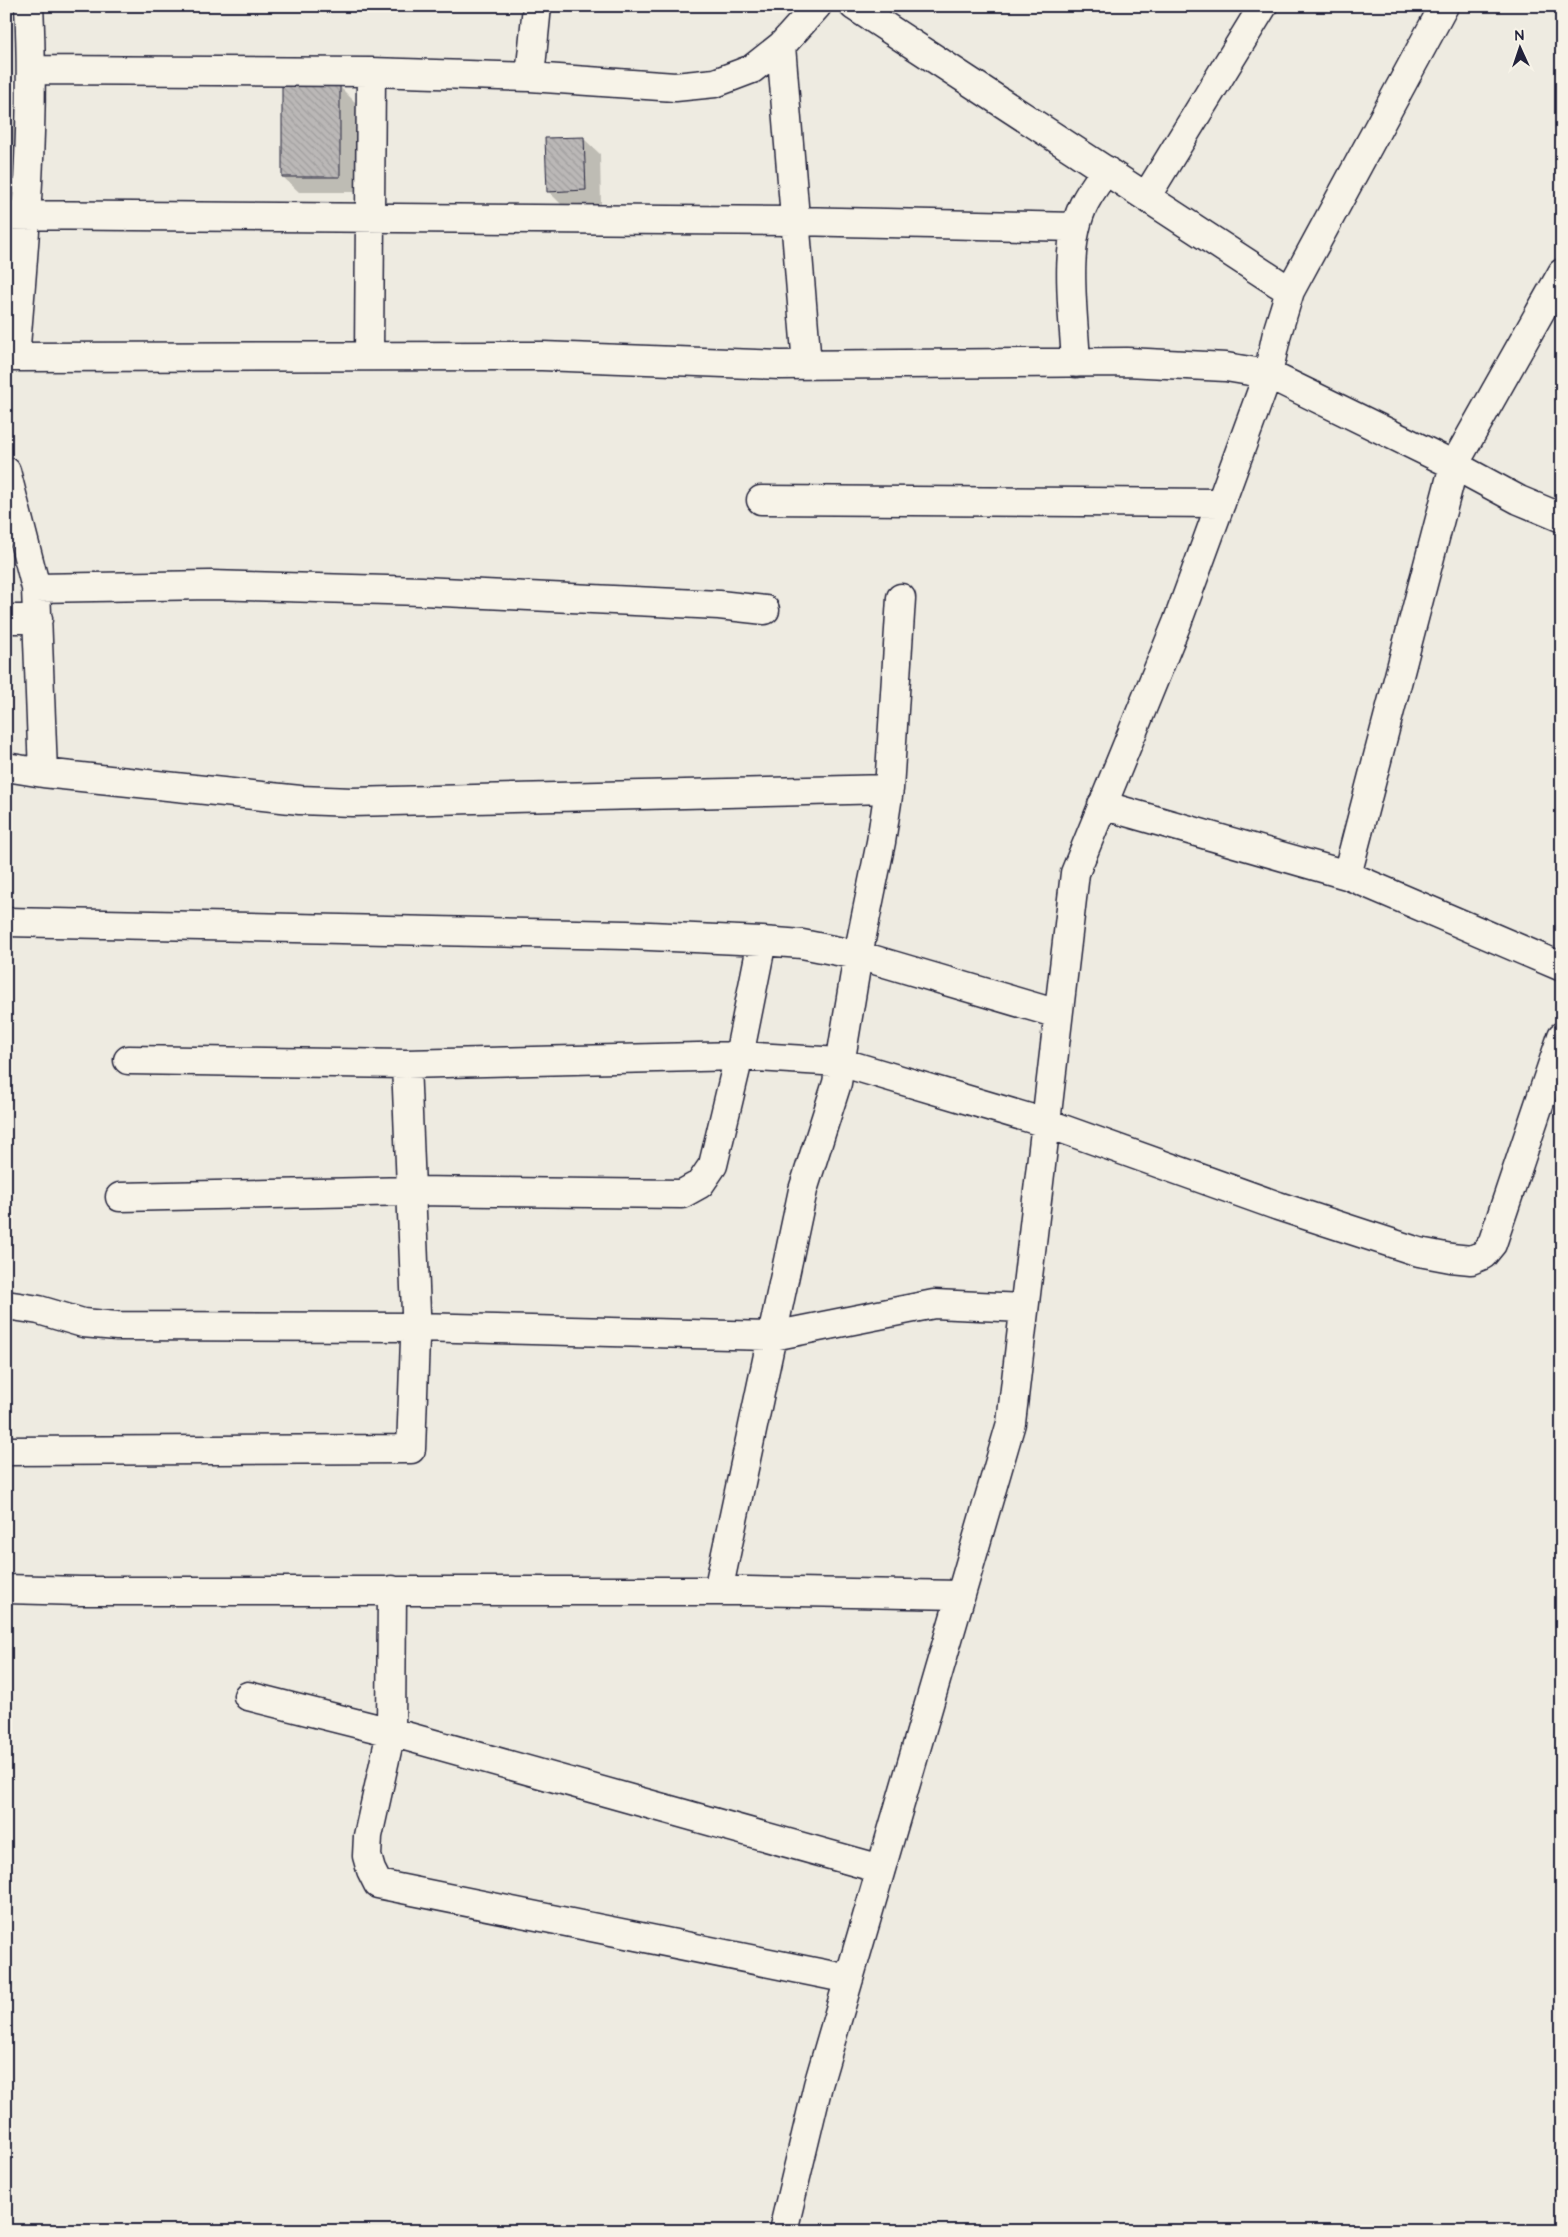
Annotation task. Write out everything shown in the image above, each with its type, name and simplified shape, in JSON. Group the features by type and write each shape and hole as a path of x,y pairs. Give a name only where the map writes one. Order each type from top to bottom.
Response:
{"street":[{"path":"28,6 32,70 17,216 10,357 542,356 807,365 1127,362 1226,367 1268,374 1454,465 1519,500 1562,518"},
{"path":"530,77 536,6"},
{"path":"32,70 370,72 530,77 675,87 715,83 752,69 781,46 817,6"},
{"path":"854,6 1290,291"},
{"path":"1146,197 1263,6"},
{"path":"783,2231 818,2085 1011,1423 1075,874 1177,623 1268,374 1277,333 1290,291 1444,6"},
{"path":"781,46 807,365"},
{"path":"369,356 370,72"},
{"path":"1076,363 1072,265 1076,228 1084,203 1106,170"},
{"path":"17,216 794,222 1076,228"},
{"path":"1347,875 1454,465 1562,273"},
{"path":"6,471 36,588 43,773"},
{"path":"761,500 1221,503"},
{"path":"36,588 231,585 422,591 719,605 765,610"},
{"path":"718,1591 803,1190 837,1083 858,955 881,842 888,789 901,598"},
{"path":"6,619 38,619"},
{"path":"6,767 43,773 300,800 352,802 888,789"},
{"path":"1102,805 1347,875 1562,967"},
{"path":"6,922 627,935 802,944 858,955 1058,1014"},
{"path":"120,1197 413,1191 682,1194 700,1184 713,1165 739,1056 762,941"},
{"path":"128,1060 406,1064 739,1056 840,1062 1046,1123 1278,1206 1401,1246 1451,1258 1470,1260 1483,1255 1492,1244 1562,1036"},
{"path":"6,1451 411,1449 416,1327 413,1191 406,1064"},
{"path":"6,1306 39,1310 83,1323 117,1326 416,1327 773,1336 934,1304 1024,1308"},
{"path":"6,1589 80,1591 718,1591 961,1595"},
{"path":"392,1590 391,1732 368,1836 367,1856 370,1870 378,1884 849,1979"},
{"path":"248,1696 391,1732 881,1869"}],"building":[{"path":"282,86 340,86 340,177 282,177"},
{"path":"584,137 586,190 547,192 545,138"}]}
